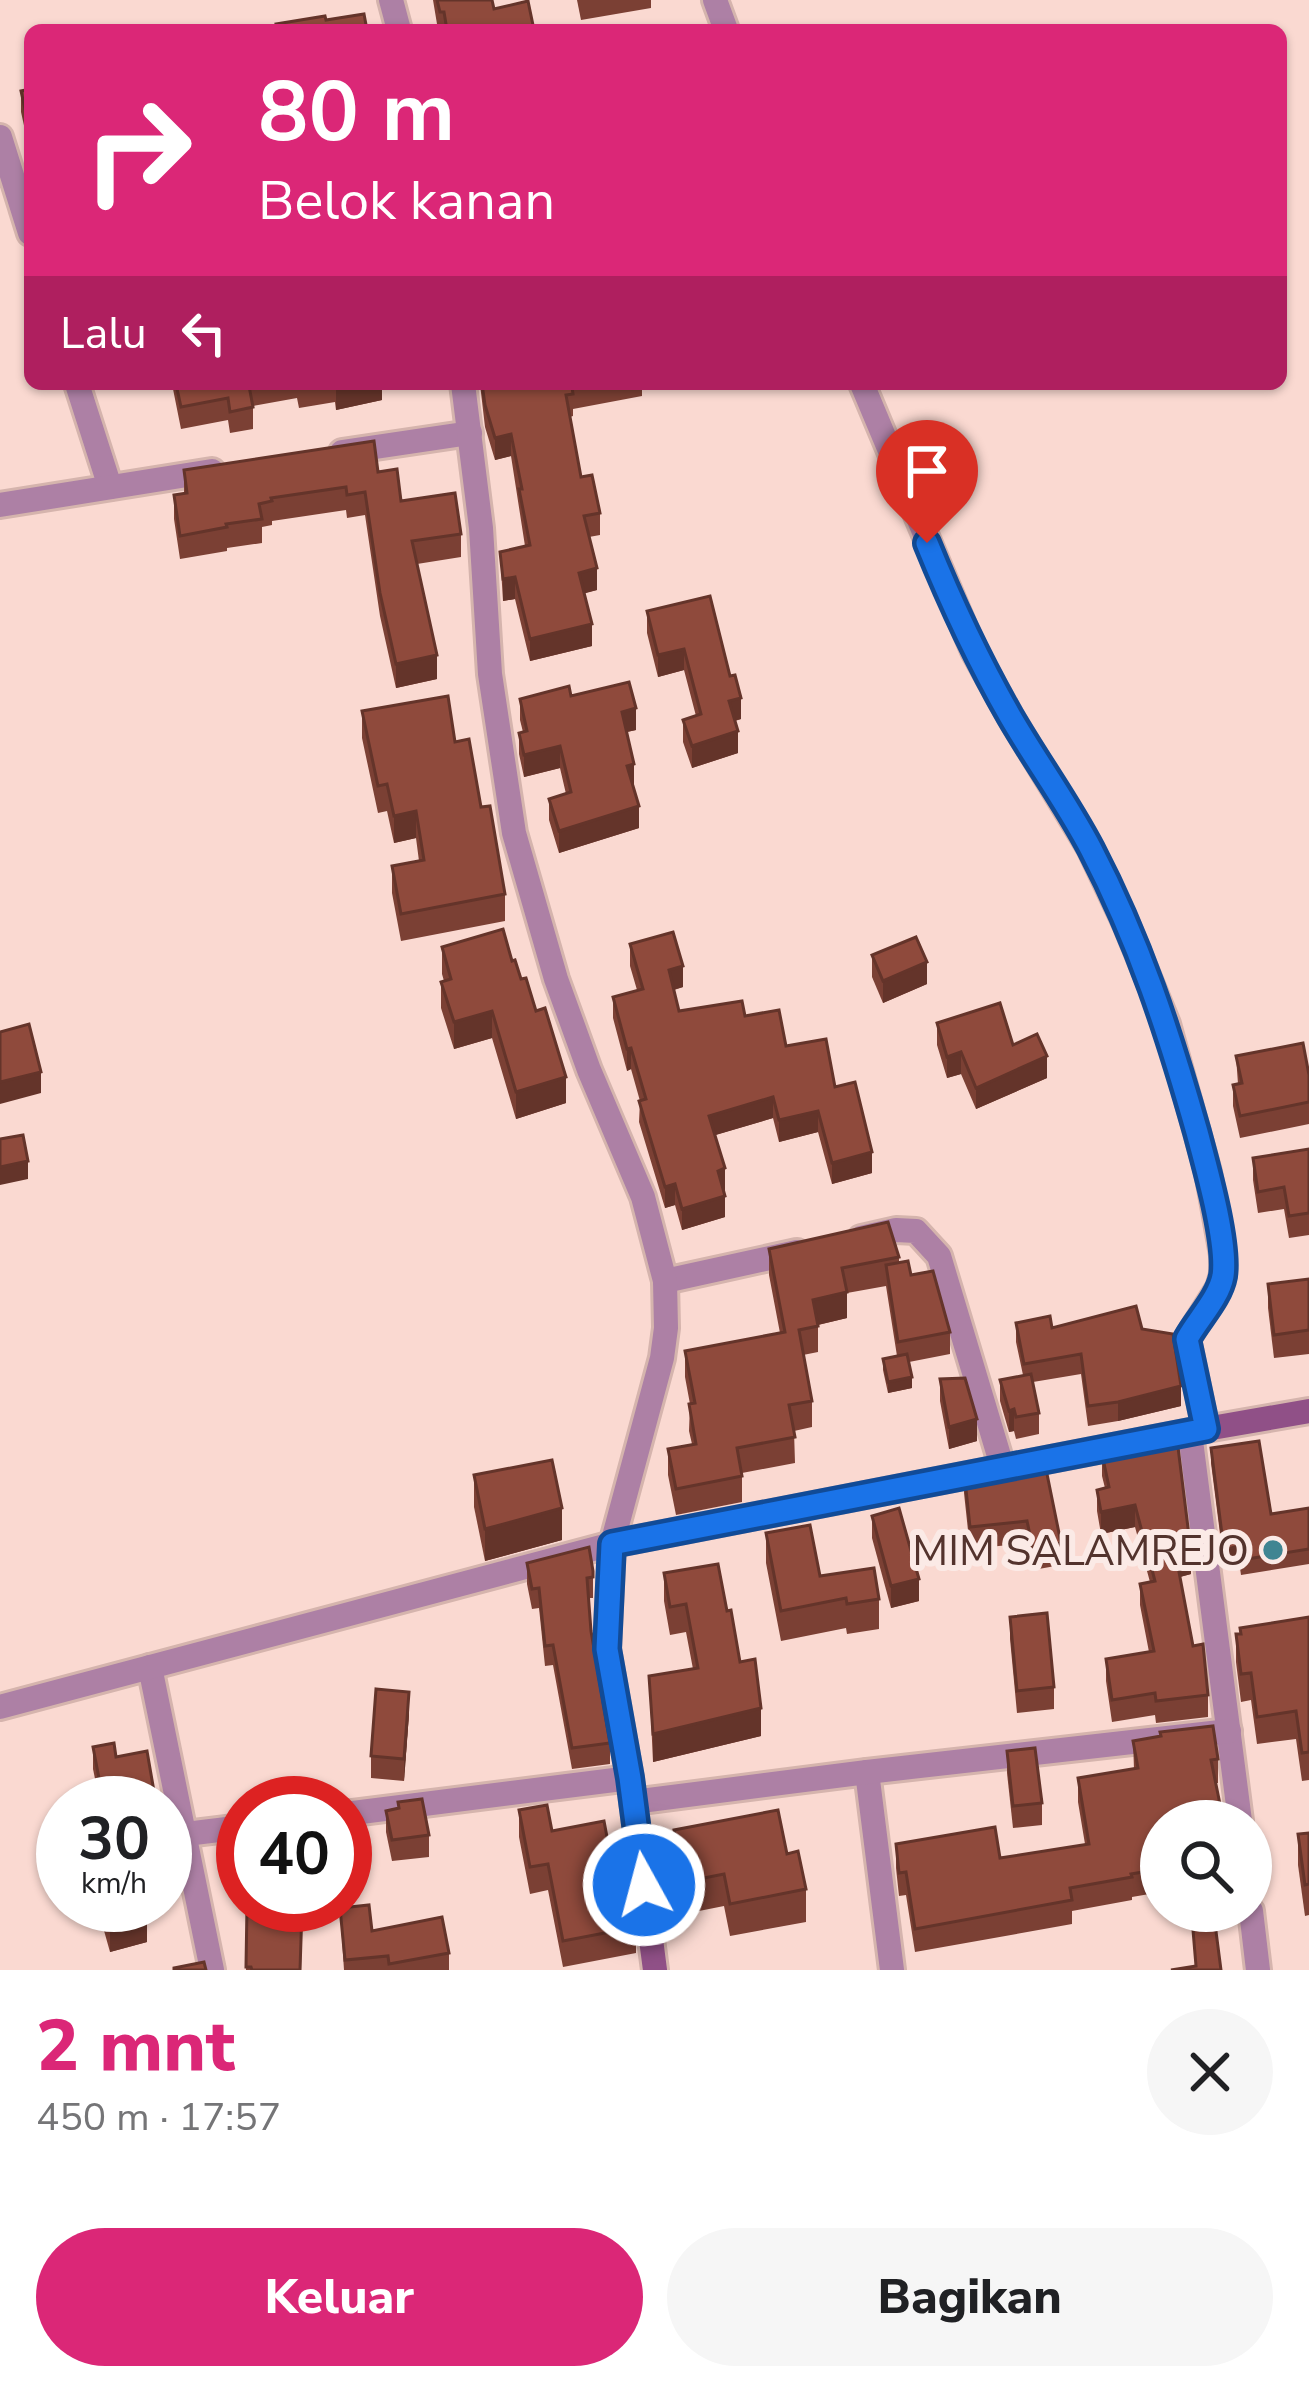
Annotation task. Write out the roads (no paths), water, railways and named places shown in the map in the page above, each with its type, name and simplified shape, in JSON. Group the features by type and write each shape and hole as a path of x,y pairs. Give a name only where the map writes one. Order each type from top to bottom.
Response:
{"street":[{"path":"0,137 24,213"},
{"path":"79,390 110,487"},
{"path":"464,390 481,528 490,674 514,832 556,979 643,1197 665,1281 662,1358 612,1544 607,1649 632,1790 652,1970"},
{"path":"864,390 974,651 1090,848 1126,924 1166,1024 1208,1172 1223,1274 1187,1339 1237,1800"},
{"path":"312,456 470,433"},
{"path":"0,505 245,466"},
{"path":"665,1281 896,1230 916,1231 940,1256 1003,1468"},
{"path":"0,1707 612,1544 1309,1412"},
{"path":"150,1667 173,1776"},
{"path":"372,1812 867,1772 1228,1731"},
{"path":"867,1772 892,1970"},
{"path":"192,1865 212,1970"},
{"path":"1253,1932 1258,1970"}],"place":[{"name":"MIM SALAMREJO","path":"1273,1550"}]}
